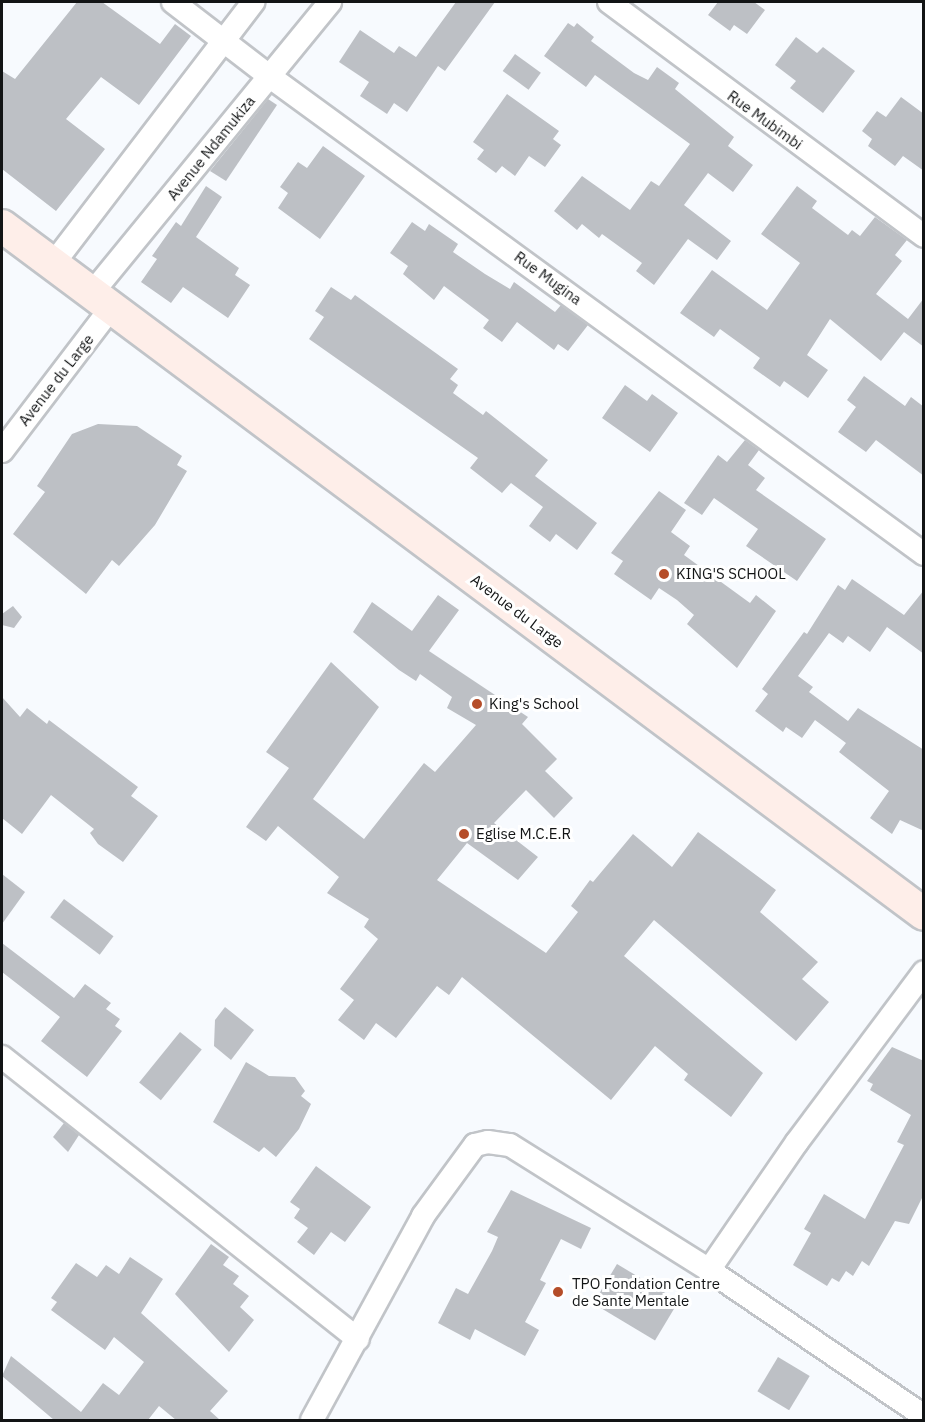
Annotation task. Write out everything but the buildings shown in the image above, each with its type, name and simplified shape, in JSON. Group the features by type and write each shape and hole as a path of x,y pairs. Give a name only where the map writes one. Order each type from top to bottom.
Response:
{"main road":[{"name":"Avenue du Large","path":"2,226 924,914"}],"street":[{"name":"Rue Mugina","path":"173,2 269,76 924,554"},
{"path":"53,264 221,39 252,2"},
{"name":"Avenue Ndamukiza","path":"102,301 269,76 330,2"},
{"name":"Rue Mubimbi","path":"609,2 924,236"},
{"name":"Avenue du Large","path":"2,451 102,301"},
{"path":"709,1270 803,1133 924,972"},
{"path":"2,1057 358,1339"},
{"path":"312,1420 455,1168 475,1145 488,1142 510,1145 709,1270 924,1416"}],"place":[{"name":"KING'S SCHOOL","path":"664,574"},
{"name":"King's School","path":"477,704"},
{"name":"Eglise M.C.E.R","path":"464,834"},
{"name":"TPO Fondation Centre de Sante Mentale","path":"558,1292"}]}
